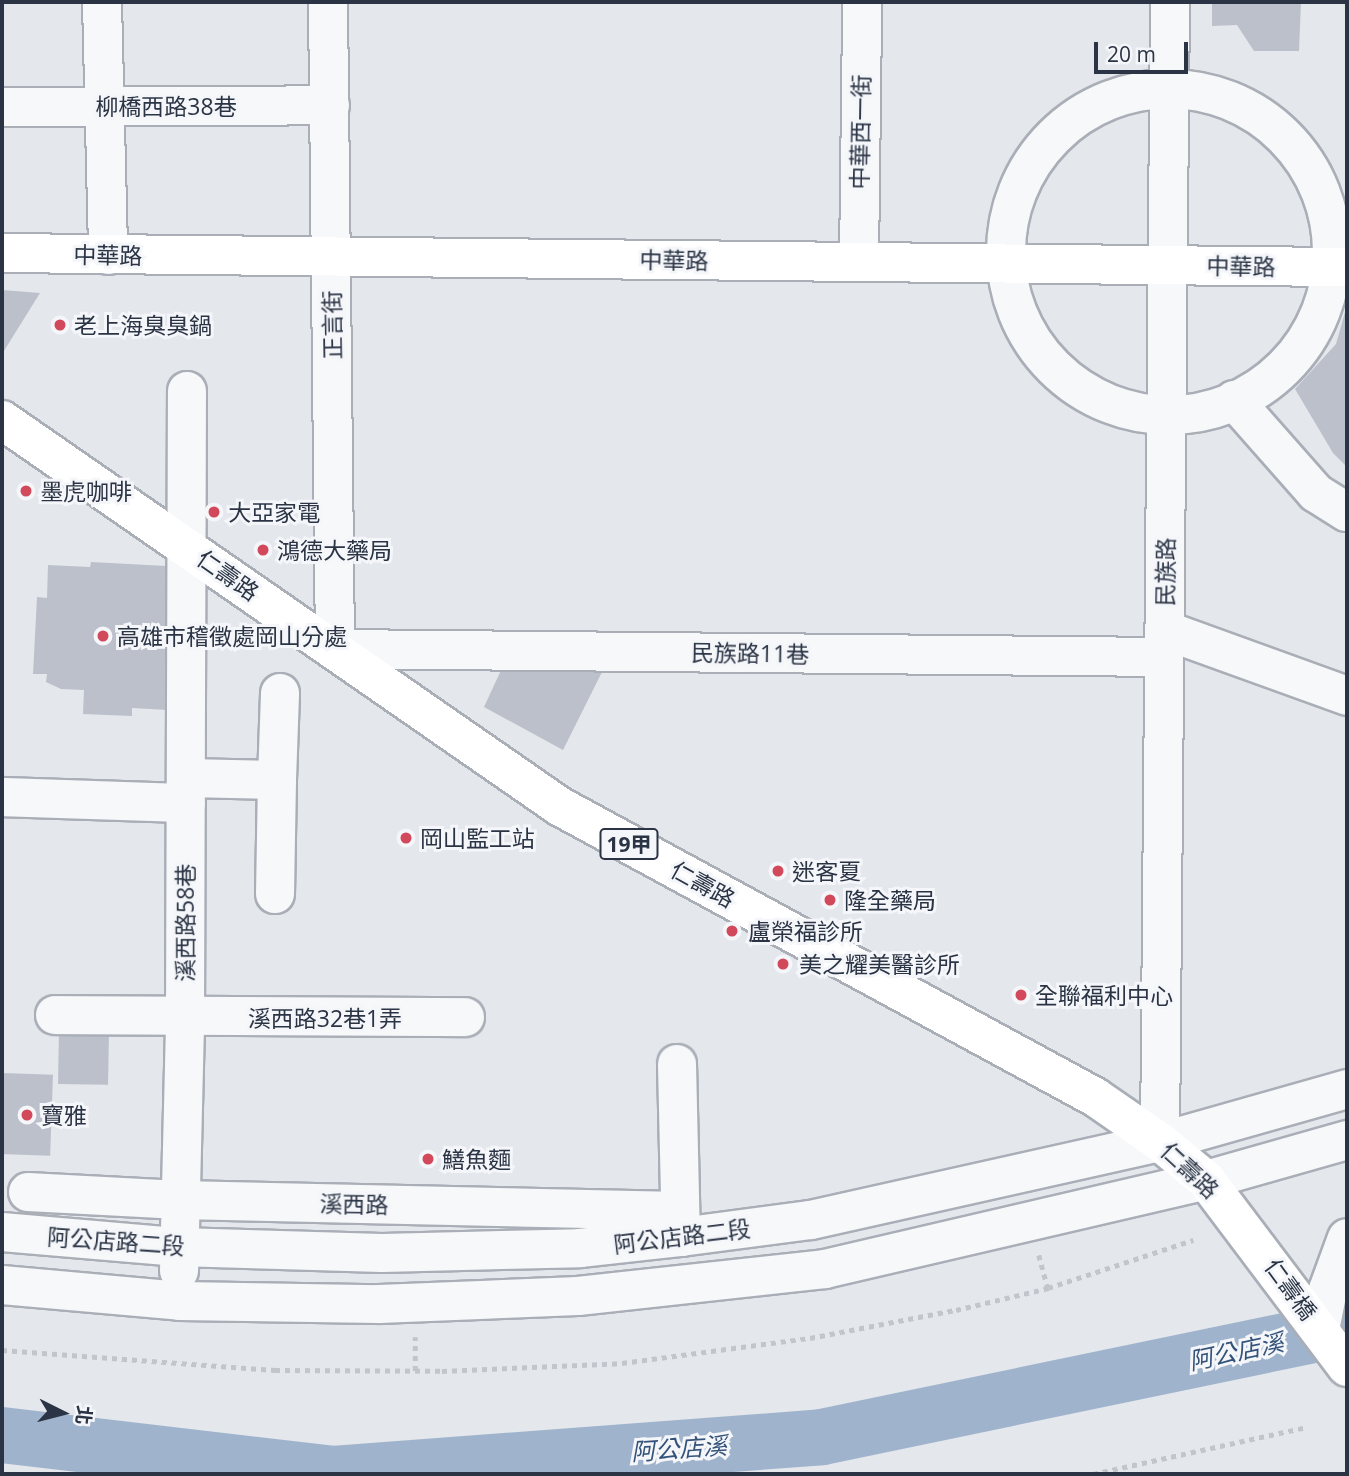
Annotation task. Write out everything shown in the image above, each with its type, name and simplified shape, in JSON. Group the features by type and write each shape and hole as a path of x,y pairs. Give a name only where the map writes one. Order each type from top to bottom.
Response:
{"main road":[{"name":"中華路","path":"2,253 1340,267"},
{"name":"仁壽路","path":"2,420 559,806 1095,1097 1160,1142 1206,1180 1261,1248"},
{"name":"仁壽橋","path":"1261,1248 1347,1367"}],"street":[{"path":"102,2 107,255"},
{"name":"正言街","path":"328,2 335,649"},
{"name":"中華西一街","path":"859,262 862,2"},
{"name":"民族路","path":"1160,1142 1170,2"},
{"path":"1170,87 1221,96 1255,114 1303,157 1325,204 1340,267 1300,351 1263,386 1217,409 1167,416 1116,408 1071,384 1035,347 1012,301 1005,264 1013,200 1037,154 1074,118 1120,95 1170,87"},
{"name":"柳橋西路38巷","path":"2,107 330,105"},
{"name":"溪西路58巷","path":"180,1301 178,1247 185,1019 187,391"},
{"path":"1234,400 1316,493 1347,512"},
{"name":"民族路11巷","path":"335,649 1164,643 1347,696"},
{"path":"275,894 280,693"},
{"path":"2,797 186,791 277,780"},
{"name":"溪西路32巷1弄","path":"55,1015 185,1019 464,1017"},
{"path":"677,1064 682,1285"},
{"name":"阿公店路二段","path":"2,1232 178,1247 382,1253 580,1248 681,1224 811,1220 1160,1142 1347,1089"},
{"name":"阿公店路二段","path":"2,1285 180,1301 379,1304 578,1296 682,1285 825,1269 1206,1180 1347,1140"},
{"name":"溪西路","path":"28,1192 681,1224"},
{"name":"仁壽橋","path":"1320,1330 1328,1290 1347,1238"}],"path":[{"path":"2,1349 275,1370 442,1371 622,1363 810,1338 956,1310 1048,1288 1193,1240"},
{"path":"1093,1474 1303,1427"}],"building":[{"path":"1212,2 1301,2 1299,51 1254,51 1237,25 1212,26"},
{"path":"2,290 40,293 2,354"},
{"path":"1345,312 1347,467 1333,453 1295,389 1336,344"},
{"name":"高雄市稽徵處岡山分處","path":"91,562 166,566 165,590 174,591 168,710 132,708 132,716 83,714 84,690 61,689 46,682 47,674 33,674 37,597 47,598 48,565 90,567"},
{"path":"503,666 604,668 563,750 484,707"},
{"path":"59,1029 109,1030 108,1085 58,1084"},
{"name":"寶雅","path":"2,1073 53,1075 50,1156 2,1154"}],"waterway":[{"name":"阿公店溪","path":"2,1435 333,1474 822,1437 1347,1328"}],"place":[{"name":"老上海臭臭鍋","path":"60,325"},
{"name":"墨虎咖啡","path":"26,491"},
{"name":"大亞家電","path":"214,512"},
{"name":"鴻德大藥局","path":"263,550"},
{"name":"高雄市稽徵處岡山分處","path":"103,636"},
{"name":"岡山監工站","path":"406,838"},
{"name":"迷客夏","path":"778,871"},
{"name":"隆全藥局","path":"830,900"},
{"name":"盧榮福診所","path":"732,931"},
{"name":"美之耀美醫診所","path":"783,964"},
{"name":"全聯福利中心","path":"1021,995"},
{"name":"寶雅","path":"27,1115"},
{"name":"鱔魚麵","path":"428,1159"}]}
